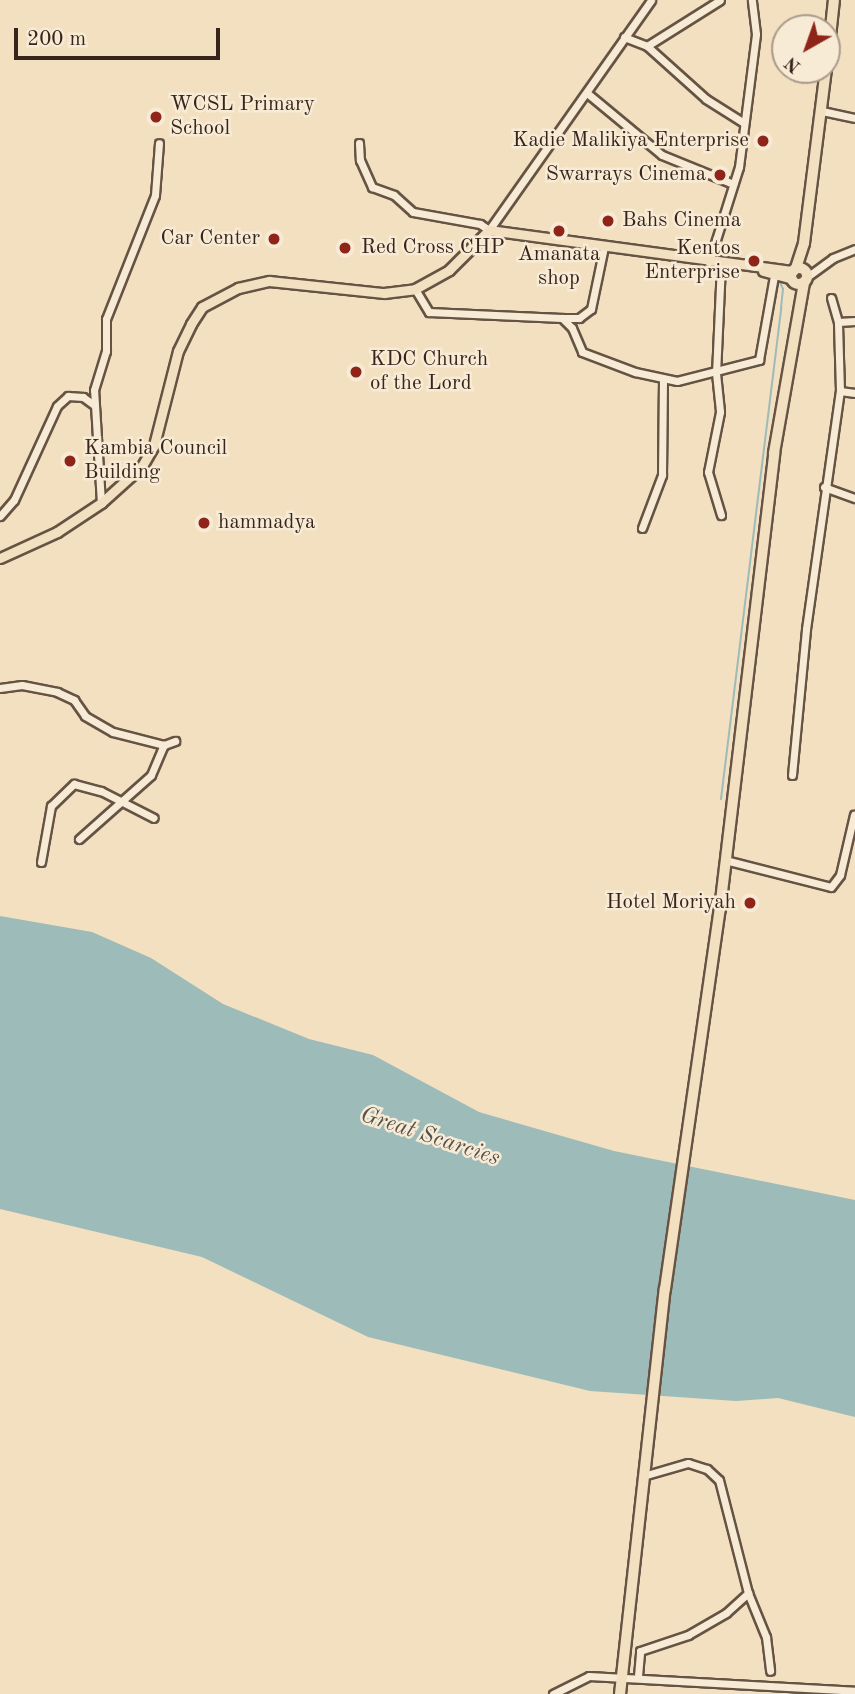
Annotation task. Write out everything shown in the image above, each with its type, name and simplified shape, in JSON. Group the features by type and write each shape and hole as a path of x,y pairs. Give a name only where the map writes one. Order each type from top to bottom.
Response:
{"highway":[{"path":"620,1694 641,1476 725,860 825,84"}],"main road":[{"path":"0,558 57,533 101,503 142,466 154,445 178,351 208,303 269,281 384,293 415,289 449,270 489,230 799,276"},
{"path":"762,270 774,276 799,276"}],"street":[{"path":"359,143 360,160 372,187 394,195 413,212 480,224 489,230 651,0"},
{"path":"647,46 720,0"},
{"path":"709,262 733,184 744,123 756,34 752,0"},
{"path":"624,37 647,46 706,99 744,123"},
{"path":"587,93 662,155 733,184"},
{"path":"822,111 855,118"},
{"path":"101,503 94,405 97,373 106,351 106,319 155,195 159,143"},
{"path":"415,289 429,312 579,318 591,309 604,247"},
{"path":"799,276 833,257 855,249"},
{"path":"720,264 716,373 720,412 708,472 721,515"},
{"path":"562,318 572,328 582,352 663,379 700,379 759,360 774,276"},
{"path":"792,775 824,487 840,391 838,322 831,298"},
{"path":"838,322 855,321"},
{"path":"642,528 662,475 663,379"},
{"path":"840,391 855,393"},
{"path":"0,516 14,500 57,406 68,396 83,397 94,405"},
{"path":"824,487 855,498"},
{"path":"0,688 22,685 57,692 74,700 85,716 113,732 164,745 175,741"},
{"path":"79,839 117,801 151,775 164,745"},
{"path":"41,862 51,806 66,788 88,786 153,818"},
{"path":"725,860 831,887 840,875 854,815"},
{"path":"641,1476 688,1463 707,1468 719,1480 748,1593 766,1637 770,1671"},
{"path":"638,1676 640,1651 708,1625 748,1593"},
{"path":"553,1694 589,1676 621,1680 638,1676 855,1691"}],"water":[{"name":"Great Scarcies","path":"0,916 92,932 151,958 223,1004 309,1039 373,1055 479,1112 614,1151 855,1200 855,1417 778,1398 736,1401 590,1391 368,1337 202,1257 0,1209"}],"waterway":[{"path":"721,799 781,308 783,289 779,280"}],"place":[{"name":"WCSL Primary School","path":"156,117"},
{"name":"Kadie Malikiya Enterprise","path":"763,141"},
{"name":"Swarrays Cinema","path":"720,175"},
{"name":"Bahs Cinema","path":"608,221"},
{"name":"Amanata shop","path":"559,231"},
{"name":"Car Center","path":"274,239"},
{"name":"Red Cross CHP","path":"345,248"},
{"name":"Kentos Enterprise","path":"754,261"},
{"name":"KDC Church of the Lord","path":"356,372"},
{"name":"Kambia Council Building","path":"70,461"},
{"name":"hammadya","path":"204,523"},
{"name":"Hotel Moriyah","path":"750,903"}]}
